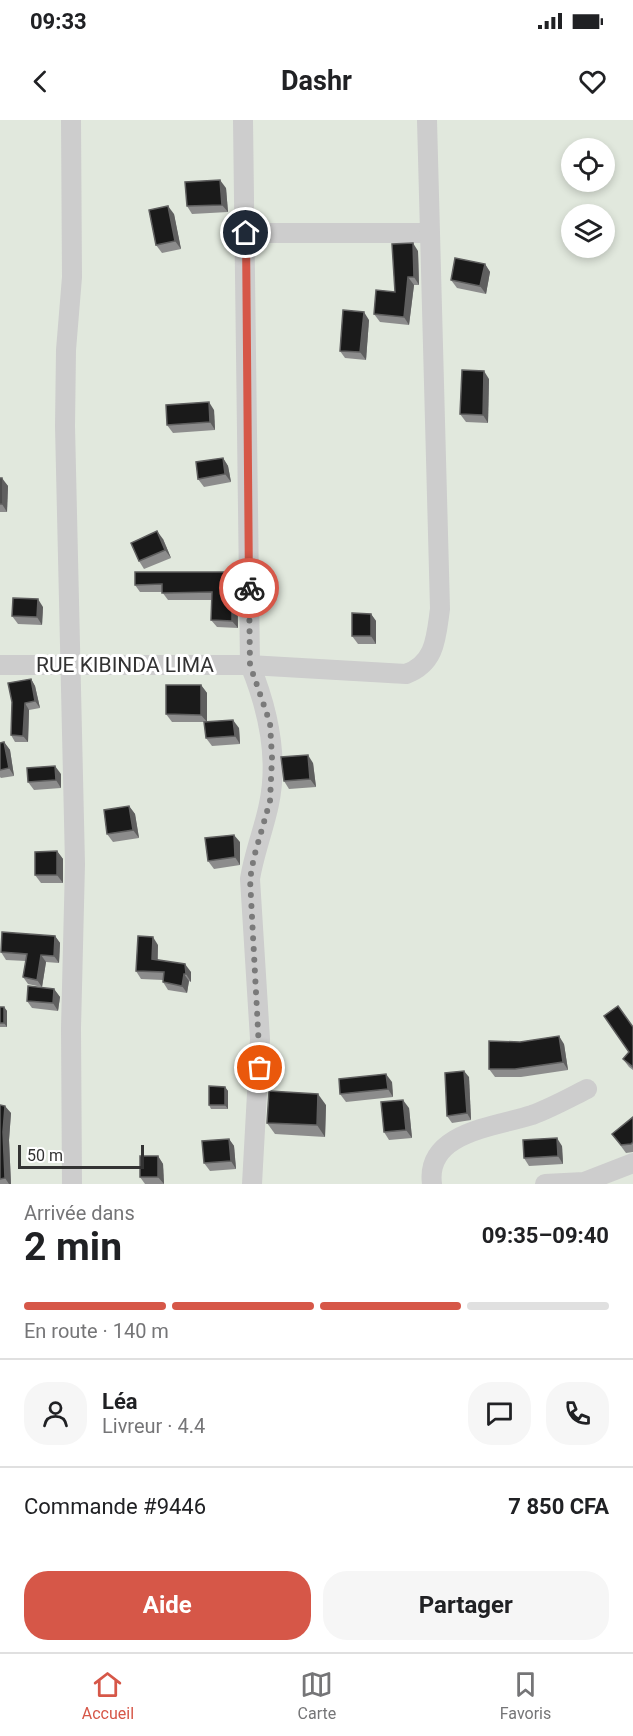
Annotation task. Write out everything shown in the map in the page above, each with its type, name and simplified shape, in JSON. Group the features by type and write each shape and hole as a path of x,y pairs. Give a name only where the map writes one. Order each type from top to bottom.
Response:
{"street":[{"path":"71,120 72,277 64,426 72,664 75,864 70,1039 72,1184"},
{"path":"243,120 250,665 270,723 272,758 270,801 250,879 260,1039 252,1184"},
{"name":"RUE KIBINDA LIMA","path":"0,665 250,665 406,674 419,669 434,648 440,609 427,120"},
{"path":"246,233 429,233"},
{"path":"432,1184 430,1170 433,1159 441,1149 465,1134 534,1114 587,1089"},
{"path":"545,1184 584,1183 633,1163"}],"shaded area":[{"path":"0,120 633,120 633,1184 0,1184"}],"building":[{"path":"220,180 222,205 187,206 185,182"},
{"path":"168,206 175,241 156,245 149,210"},
{"path":"413,243 414,277 408,277 404,317 374,314 376,290 395,292 392,244"},
{"path":"455,258 485,264 480,286 451,280"},
{"path":"343,310 364,312 360,352 340,351"},
{"path":"462,370 484,371 483,415 460,414"},
{"path":"209,402 210,422 167,425 166,405"},
{"path":"223,458 225,474 198,479 196,462"},
{"path":"0,478 2,478 2,504 0,504"},
{"path":"157,531 165,550 139,561 131,543"},
{"path":"135,572 232,572 232,621 211,620 212,592 162,593 162,584 135,585"},
{"path":"13,598 38,599 37,617 12,616"},
{"path":"352,613 371,614 371,636 352,636"},
{"path":"31,679 35,701 25,703 23,736 11,735 12,702 8,683"},
{"path":"166,685 201,685 201,715 166,714"},
{"path":"233,720 235,736 206,738 204,722"},
{"path":"4,742 9,768 0,770 0,743"},
{"path":"308,755 310,779 284,781 281,757"},
{"path":"55,766 56,780 28,782 27,768"},
{"path":"129,806 133,830 107,834 104,810"},
{"path":"234,835 235,857 208,861 205,838"},
{"path":"57,851 57,875 35,875 35,852"},
{"path":"2,932 55,936 54,956 41,955 37,980 23,977 27,954 1,952"},
{"path":"138,936 153,937 152,959 185,964 186,974 184,974 182,986 163,982 164,972 136,971"},
{"path":"28,986 54,989 53,1003 27,1001"},
{"path":"618,1006 633,1027 633,1067 623,1059 629,1052 604,1016"},
{"path":"0,1007 4,1007 4,1023 0,1023"},
{"path":"559,1036 563,1062 515,1069 489,1069 489,1041 520,1042"},
{"path":"464,1071 467,1113 447,1116 445,1073"},
{"path":"386,1074 388,1089 340,1094 339,1079"},
{"path":"209,1086 225,1087 225,1105 209,1105"},
{"path":"269,1091 318,1094 317,1125 267,1123"},
{"path":"403,1100 406,1130 384,1132 381,1102"},
{"path":"0,1105 5,1106 3,1132 5,1178 0,1179"},
{"path":"633,1117 633,1142 621,1145 612,1134"},
{"path":"557,1138 558,1156 524,1158 523,1140"},
{"path":"229,1139 231,1161 204,1163 202,1141"},
{"path":"140,1156 158,1156 158,1177 140,1177"}],"way so far":[{"path":"249,588 250,665 264,699 270,723 272,758 270,801 250,879 260,1068"}],"route":[{"path":"246,233 249,588"}]}
